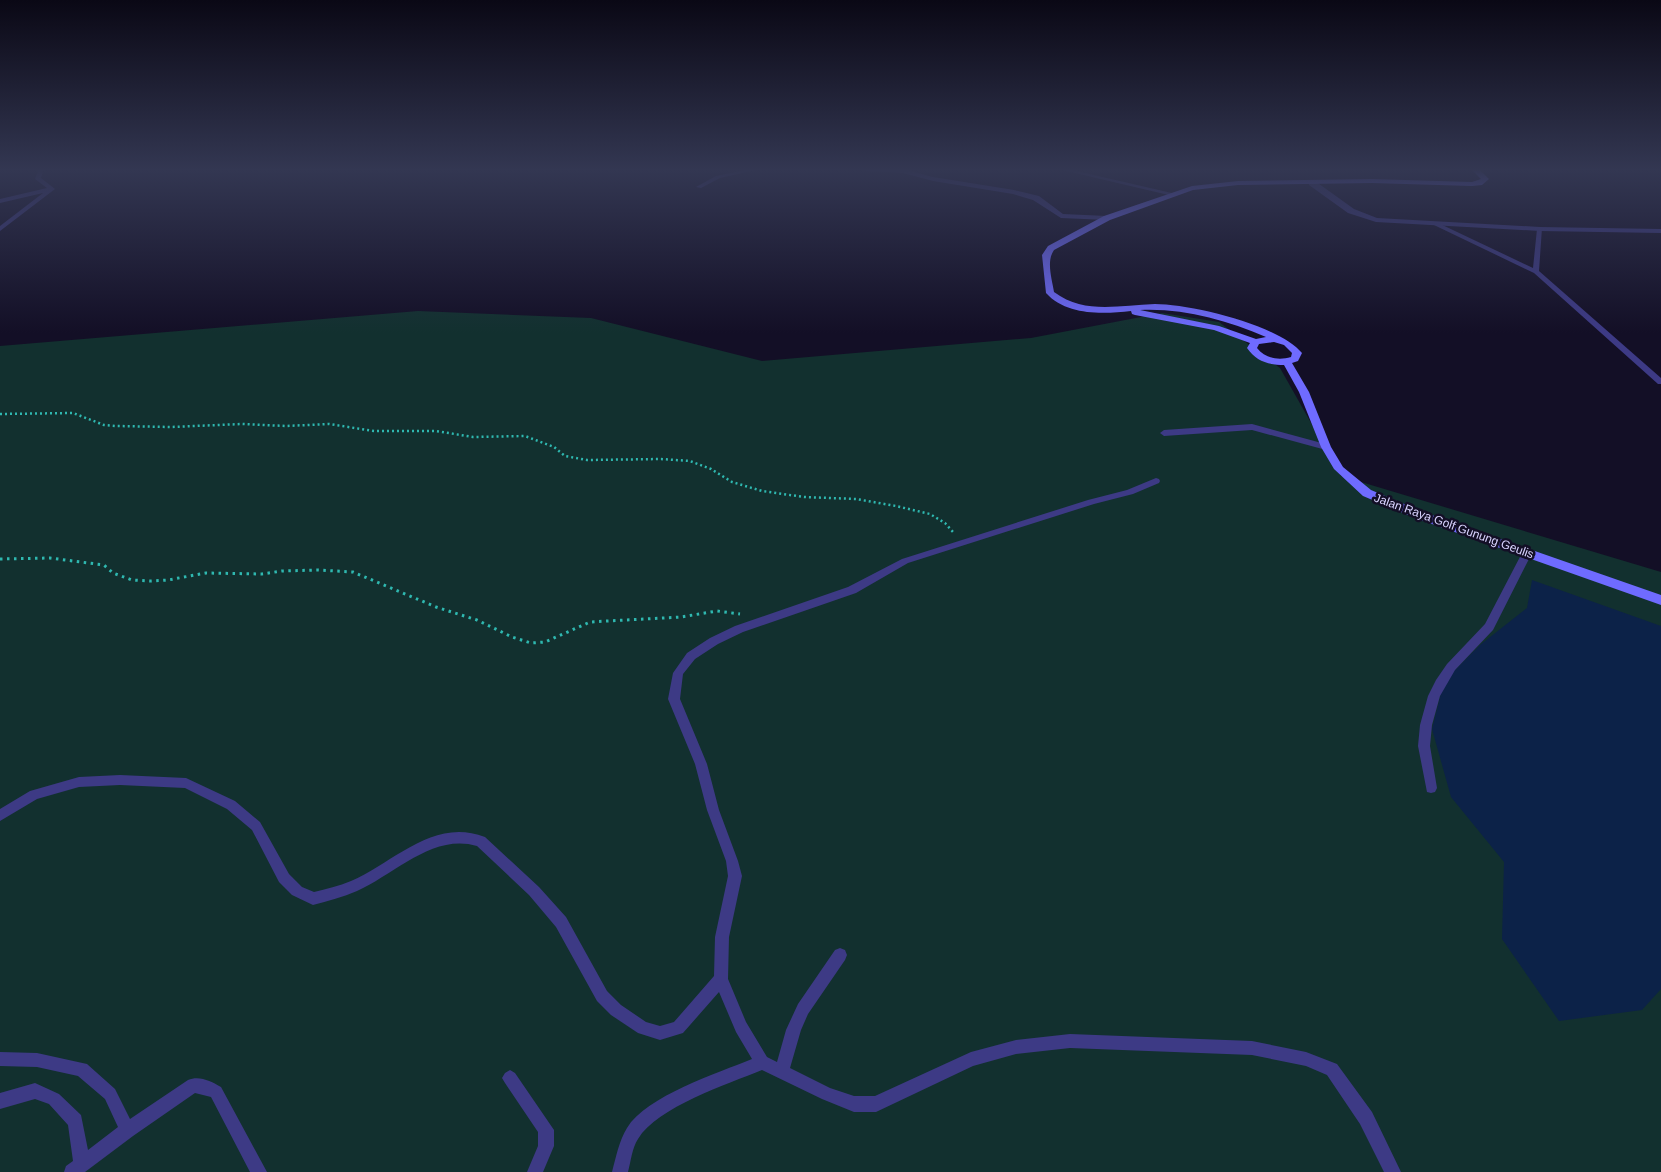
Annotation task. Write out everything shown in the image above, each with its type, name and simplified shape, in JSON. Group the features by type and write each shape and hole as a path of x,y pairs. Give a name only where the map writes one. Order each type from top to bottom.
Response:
{"main road":[{"path":"1096,224 1051,248 1046,254 1047,280 1050,293 1065,303 1096,310 1163,308 1198,312 1234,321 1292,346 1297,352 1295,358 1286,362 1272,361 1259,356 1252,348 1255,342"},
{"path":"1126,310 1216,328 1255,342 1266,339 1281,341"},
{"name":"Jalan Raya Golf Gunung Geulis","path":"1286,362 1304,392 1326,447 1344,475 1375,497 1419,515 1661,600"}],"street":[{"path":"1432,224 1540,229 1661,231"}],"lane":[{"path":"1436,224 1536,272 1661,382"},
{"path":"1536,272 1540,229"},
{"path":"1164,433 1252,427 1326,447"},
{"path":"1156,481 1130,492 1091,502 905,561 852,590 739,629 714,641 691,656 679,670 673,693 678,711 701,764 713,810 733,864 734,885 722,937 721,979 741,1027 762,1062 782,1070 827,1094 854,1104 876,1104 971,1059 1016,1047 1070,1041 1252,1048 1306,1059 1332,1069 1366,1118 1393,1172"},
{"path":"1432,788 1424,746 1426,725 1434,696 1451,667 1489,627 1527,553"},
{"path":"0,815 34,795 79,782 120,780 186,783 231,805 256,826 284,878 297,891 313,899 354,886 430,843 451,837 466,837 481,841 534,891 561,922 594,985 602,996 616,1010 643,1028 660,1033 678,1028 721,979"},
{"path":"782,1070 798,1017 811,995 832,970 840,955"},
{"path":"0,1059 37,1060 82,1069 110,1094 127,1130"},
{"path":"620,1172 626,1147 636,1128 659,1109 762,1062"},
{"path":"510,1078 546,1130 546,1146 535,1172"},
{"path":"77,1168 127,1130 193,1085 206,1087 216,1092 259,1172"},
{"path":"0,1100 35,1091 54,1099 75,1121 77,1168"}],"path":[{"path":"0,414 73,413 104,425 116,426 249,424 286,426 329,424 374,432 436,431 473,438 525,436 554,447 565,456 587,460 661,459 690,461 711,469 732,482 762,492 804,497 856,499 914,510 930,514 945,524 962,542"},
{"path":"0,559 50,558 104,564 113,573 132,580 150,581 168,580 206,573 262,574 282,570 353,572 436,607 477,620 512,637 531,643 545,642 590,622 681,618 717,611 734,612 762,621"}],"green space":[{"path":"418,311 591,318 762,361 1031,338 1162,313 1219,322 1280,368 1341,476 1661,572 1661,1172 0,1172 0,346"}],"water":[{"path":"1532,580 1661,626 1661,989 1642,1010 1559,1021 1502,939 1504,862 1451,797 1432,729 1444,681 1480,645 1527,608"}]}
